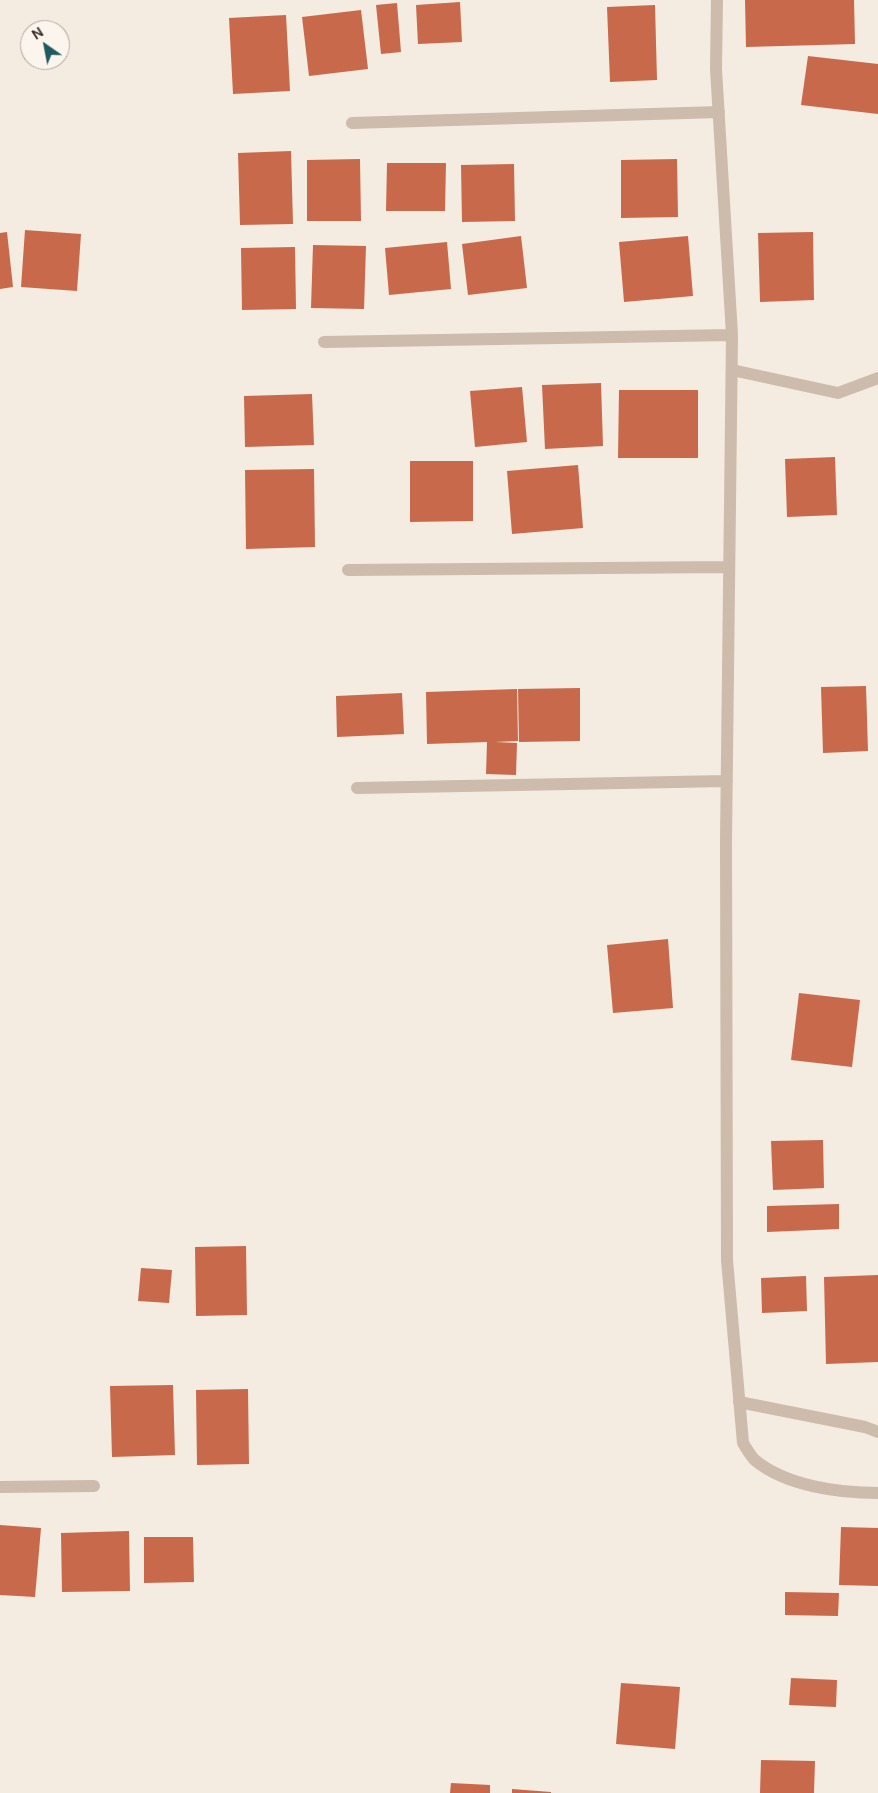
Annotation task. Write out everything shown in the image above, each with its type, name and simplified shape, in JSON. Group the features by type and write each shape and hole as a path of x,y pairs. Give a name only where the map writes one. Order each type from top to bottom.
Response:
{"street":[{"path":"717,0 716,69 732,335 727,781 727,1260 743,1443 755,1460 777,1474 819,1488 853,1493 878,1493"},
{"path":"352,123 719,112"},
{"path":"324,342 732,335"},
{"path":"732,370 838,393 878,378"},
{"path":"348,570 729,567"},
{"path":"357,788 727,781"},
{"path":"739,1402 865,1427 878,1432"},
{"path":"0,1487 94,1486"}],"building":[{"path":"745,0 854,0 855,44 746,47"},
{"path":"460,2 462,42 418,44 416,5"},
{"path":"397,3 401,52 381,54 376,5"},
{"path":"655,5 657,80 610,82 607,7"},
{"path":"361,10 368,69 309,76 302,17"},
{"path":"286,15 290,91 233,94 229,18"},
{"path":"808,56 878,64 878,114 801,105"},
{"path":"291,151 293,224 240,225 238,153"},
{"path":"360,159 361,221 307,221 307,160"},
{"path":"677,159 678,217 621,218 621,160"},
{"path":"387,163 446,163 445,211 386,211"},
{"path":"514,164 515,221 462,222 461,165"},
{"path":"25,230 81,234 77,291 21,287"},
{"path":"7,232 13,287 0,289 0,233"},
{"path":"813,232 814,300 760,302 758,233"},
{"path":"521,236 527,288 468,295 462,244"},
{"path":"688,236 693,296 624,302 619,242"},
{"path":"447,242 451,289 389,295 385,248"},
{"path":"313,245 366,246 364,309 311,308"},
{"path":"295,247 296,309 242,310 241,248"},
{"path":"601,383 603,446 545,449 542,385"},
{"path":"522,387 527,442 475,447 470,391"},
{"path":"619,390 698,390 698,458 618,458"},
{"path":"312,394 314,445 245,447 244,396"},
{"path":"835,457 837,515 787,517 785,459"},
{"path":"410,461 473,461 473,521 410,522"},
{"path":"578,465 583,528 512,534 507,471"},
{"path":"314,469 315,547 246,549 245,470"},
{"path":"866,686 868,751 823,753 821,687"},
{"path":"580,688 580,741 519,742 518,689"},
{"path":"517,689 518,741 495,742 517,743 516,775 486,774 487,742 427,744 426,692"},
{"path":"402,693 404,734 337,737 336,696"},
{"path":"668,939 673,1008 613,1013 607,945"},
{"path":"799,993 860,1000 852,1067 791,1060"},
{"path":"823,1140 824,1188 773,1190 771,1141"},
{"path":"839,1204 839,1229 767,1232 767,1206"},
{"path":"246,1246 247,1315 196,1316 195,1247"},
{"path":"141,1268 172,1270 169,1303 138,1301"},
{"path":"878,1275 878,1362 826,1364 824,1277"},
{"path":"806,1276 807,1311 762,1313 761,1278"},
{"path":"173,1385 175,1455 112,1457 110,1386"},
{"path":"248,1389 249,1464 197,1465 196,1390"},
{"path":"0,1525 41,1528 35,1597 0,1595"},
{"path":"841,1527 878,1528 878,1586 839,1585"},
{"path":"129,1531 130,1591 62,1592 61,1533"},
{"path":"144,1537 193,1537 194,1582 144,1583"},
{"path":"785,1592 839,1593 838,1616 785,1615"},
{"path":"791,1678 837,1680 836,1707 789,1705"},
{"path":"621,1683 680,1687 675,1749 616,1744"},
{"path":"761,1760 815,1761 814,1793 760,1793"},
{"path":"451,1783 490,1785 490,1793 450,1793"},
{"path":"512,1789 551,1792 551,1793 512,1793"}]}
